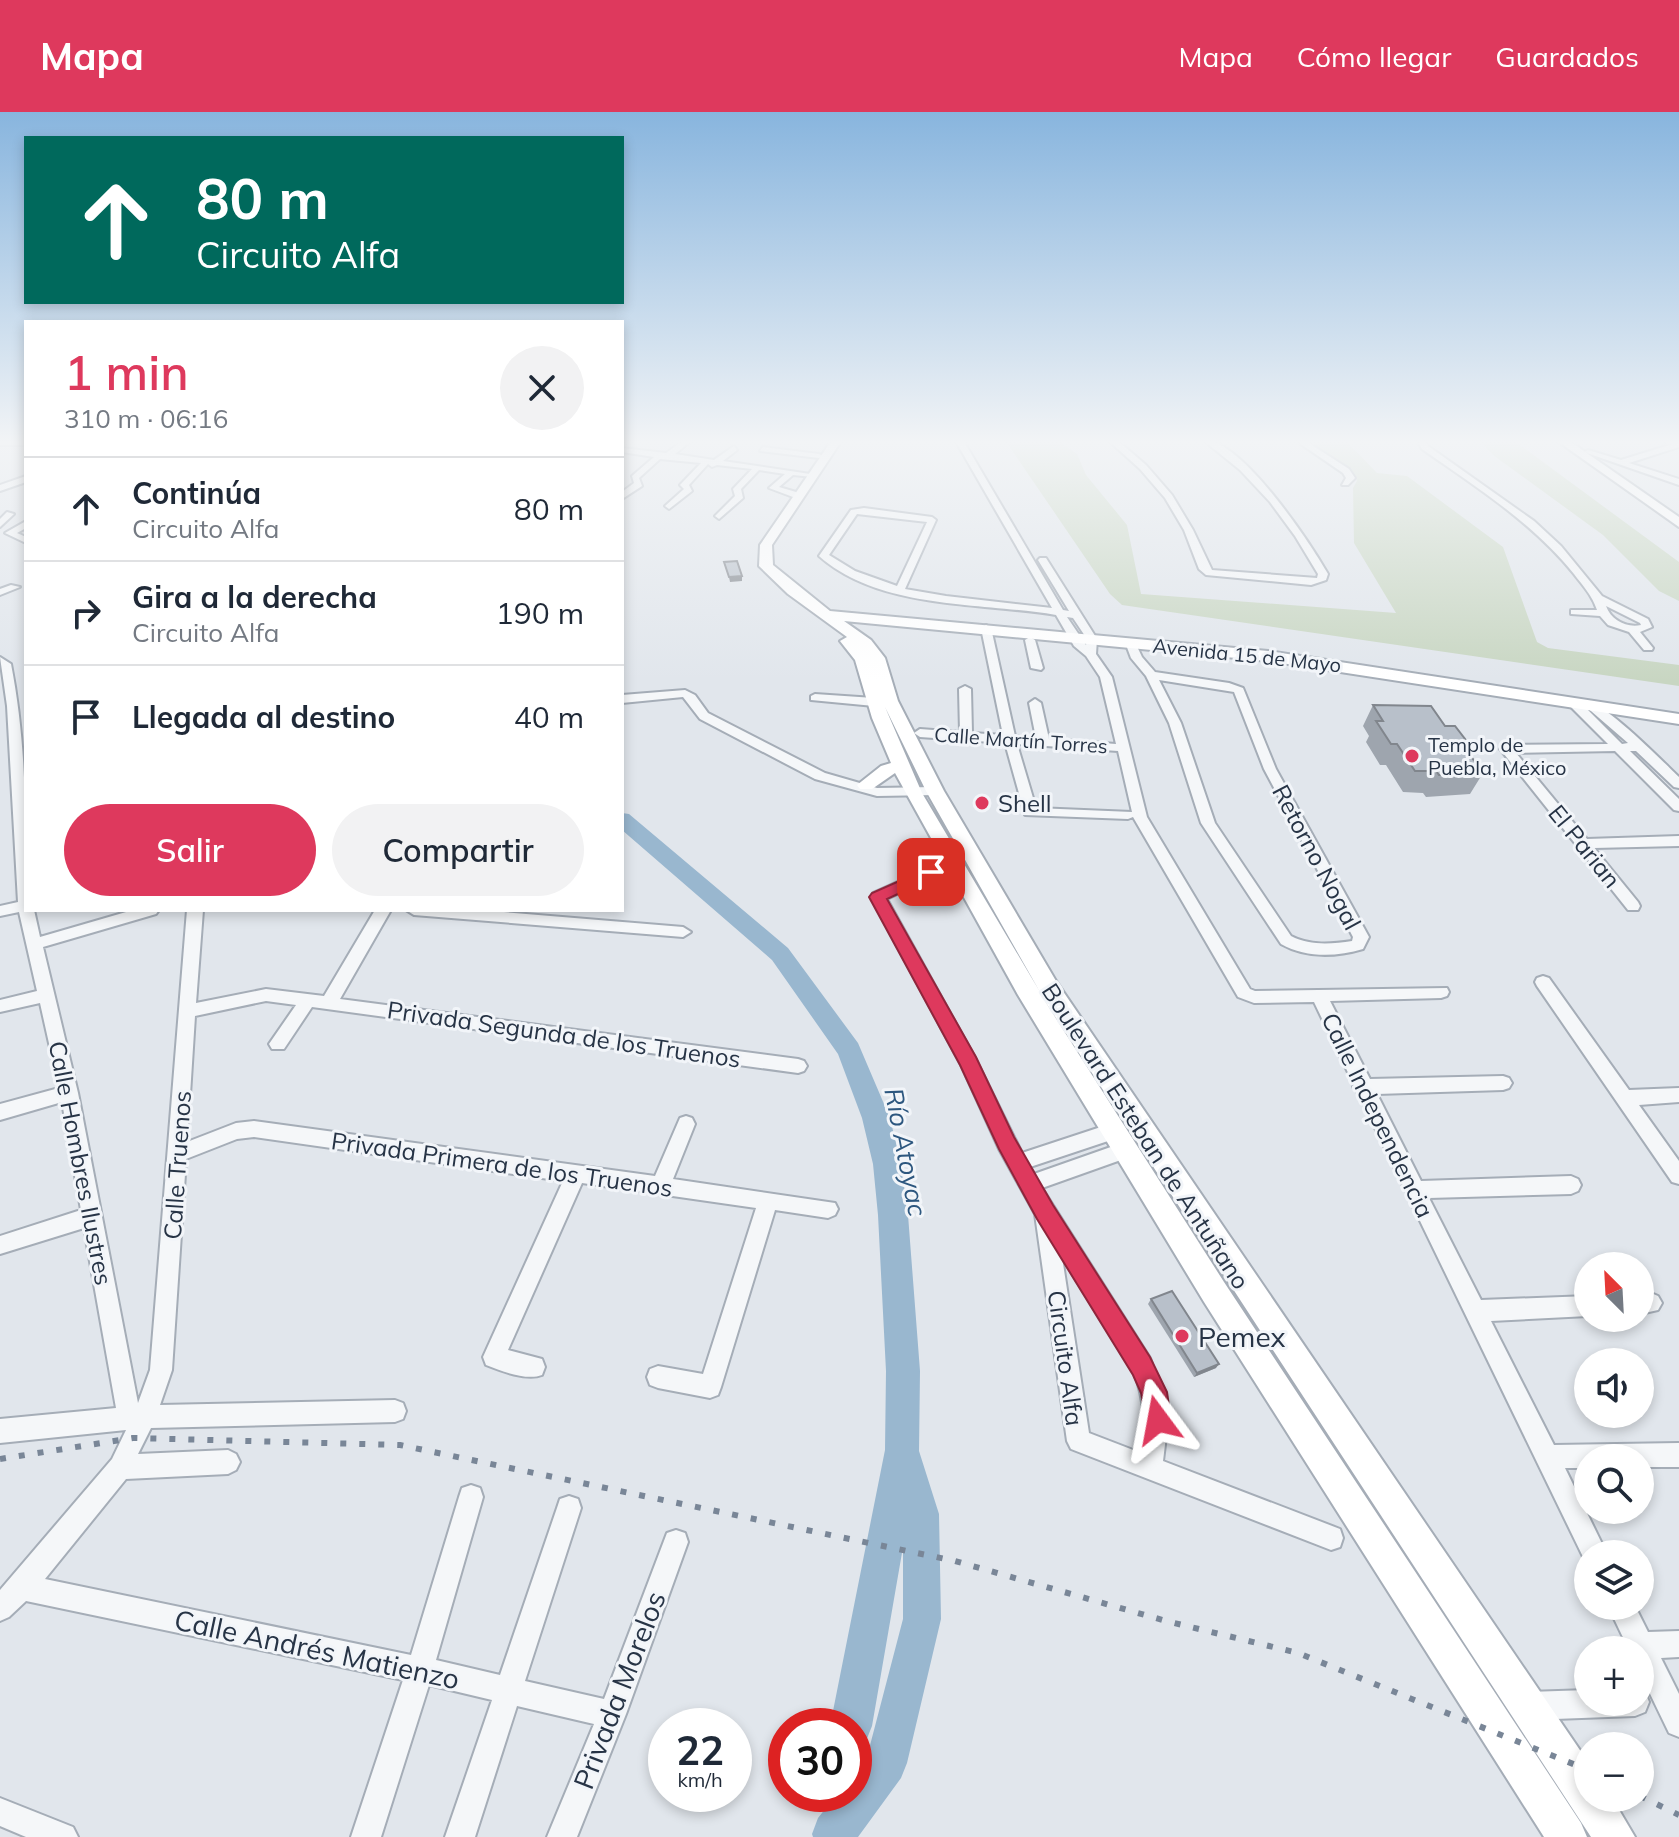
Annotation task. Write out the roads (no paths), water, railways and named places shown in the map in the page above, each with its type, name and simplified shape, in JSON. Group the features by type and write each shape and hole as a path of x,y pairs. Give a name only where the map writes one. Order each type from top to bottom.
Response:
{"main road":[{"name":"Boulevard Esteban de Antuñano","path":"775,520 757,546 752,567 758,578 780,596 824,617 866,643 877,658 918,784 1048,987 1524,1706 1615,1837"},
{"name":"Boulevard Esteban de Antuñano","path":"779,520 766,545 765,559 775,577 824,617 862,659 874,702 1026,989 1119,1140 1567,1837"},
{"name":"Avenida 15 de Mayo","path":"824,617 891,626 987,632 1030,640 1320,662 1674,722"},
{"name":"Avenida 15 de Mayo","path":"824,617 1086,644"},
{"path":"877,658 877,632 891,626"},
{"name":"Avenida 15 de Mayo","path":"1583,707 1606,722 1674,722"},
{"path":"859,785 887,770 918,784"}],"street":[{"path":"848,520 824,556 844,571 899,592 1077,615"},
{"path":"899,592 932,520"},
{"path":"1007,520 1061,612 1086,644"},
{"path":"1019,520 1077,615 1086,644"},
{"path":"1184,520 1204,569 1209,573 1311,582 1321,580 1323,574 1290,520"},
{"path":"1528,520 1558,548 1598,598 1603,613 1616,625 1633,630 1644,629 1647,624 1598,598"},
{"path":"24,523 10,533 24,539"},
{"path":"0,592 15,587"},
{"path":"1575,612 1603,613"},
{"path":"1633,630 1648,648"},
{"path":"987,632 1010,740 1030,812 1128,815"},
{"path":"1030,640 1037,668"},
{"name":"Calle Independencia","path":"1086,644 1106,677 1140,817 1244,993 1254,997 1320,997 1588,1540"},
{"path":"1130,646 1151,675"},
{"name":"Calle Hombres Ilustres","path":"0,660 5,664 5,684 13,706 24,876"},
{"name":"Retorno Nogal","path":"1151,675 1239,690 1270,769 1361,937 1358,945 1348,948 1293,945 1286,940 1208,823 1175,723 1151,675"},
{"path":"965,689 966,736"},
{"path":"624,699 685,693 704,716 717,725 820,776 877,792 918,784"},
{"path":"815,698 874,702"},
{"path":"1035,703 1043,742"},
{"path":"1606,722 1679,784"},
{"path":"1606,722 1618,747 1679,807"},
{"name":"Calle Martín Torres","path":"920,733 1123,748"},
{"name":"El Parian","path":"1618,747 1543,745 1506,749 1633,906"},
{"path":"1618,747 1639,747"},
{"path":"1583,844 1679,841"},
{"name":"Circuito Alfa","path":"931,872 878,897 969,1063 1045,1212 1079,1441 1150,1469"},
{"path":"0,911 24,907"},
{"name":"Calle Hombres Ilustres","path":"27,912 69,1093 92,1216 137,1417"},
{"path":"34,944 144,912"},
{"name":"Calle Truenos","path":"137,1417 161,1370 195,912"},
{"path":"330,1001 382,912"},
{"path":"461,912 683,932"},
{"path":"1543,982 1679,1176"},
{"path":"1320,997 1441,992"},
{"path":"0,1006 46,995"},
{"name":"Privada Segunda de los Truenos","path":"186,1012 266,995 330,1001 798,1066"},
{"path":"278,1044 309,999"},
{"path":"1362,1087 1503,1083"},
{"path":"0,1112 69,1093"},
{"path":"1623,1098 1679,1095"},
{"path":"660,1186 686,1124"},
{"name":"Privada Primera de los Truenos","path":"179,1153 236,1131 254,1129 828,1209"},
{"path":"1018,1163 1119,1140"},
{"path":"1030,1184 1119,1140"},
{"path":"534,1367 494,1357 576,1174"},
{"path":"1414,1190 1571,1185"},
{"path":"658,1377 710,1387 768,1200"},
{"path":"1045,1212 1142,1366 1154,1392 1158,1420 1150,1469 1331,1538"},
{"path":"0,1245 92,1216"},
{"path":"1474,1311 1574,1307"},
{"path":"0,1431 137,1417 395,1411"},
{"path":"0,1608 22,1587 120,1467 137,1417"},
{"path":"1547,1457 1679,1455"},
{"path":"120,1467 228,1462"},
{"path":"366,1837 471,1497"},
{"path":"460,1837 569,1508"},
{"name":"Privada Morelos","path":"562,1837 676,1542"},
{"name":"Calle Andrés Matienzo","path":"22,1587 420,1670 612,1714"},
{"path":"1654,1645 1679,1644"},
{"path":"1654,1673 1673,1712"},
{"path":"1482,1707 1574,1704"},
{"path":"0,1812 63,1837"}],"waterway":[{"name":"Río Atoyac","path":"624,821 780,954 849,1050 876,1118 887,1164 893,1215 903,1371 902,1450 854,1708"},
{"name":"Río Atoyac","path":"834,1834 886,1763 922,1619 921,1514 904,1456"}],"railway":[{"path":"0,1459 133,1438 400,1445 955,1561 1166,1621 1298,1653 1574,1764"},
{"path":"1654,1803 1679,1815"}],"place":[{"name":"Templo de Puebla, México","path":"1412,756"},
{"name":"Shell","path":"982,803"},
{"name":"Pemex","path":"1182,1336"}]}
